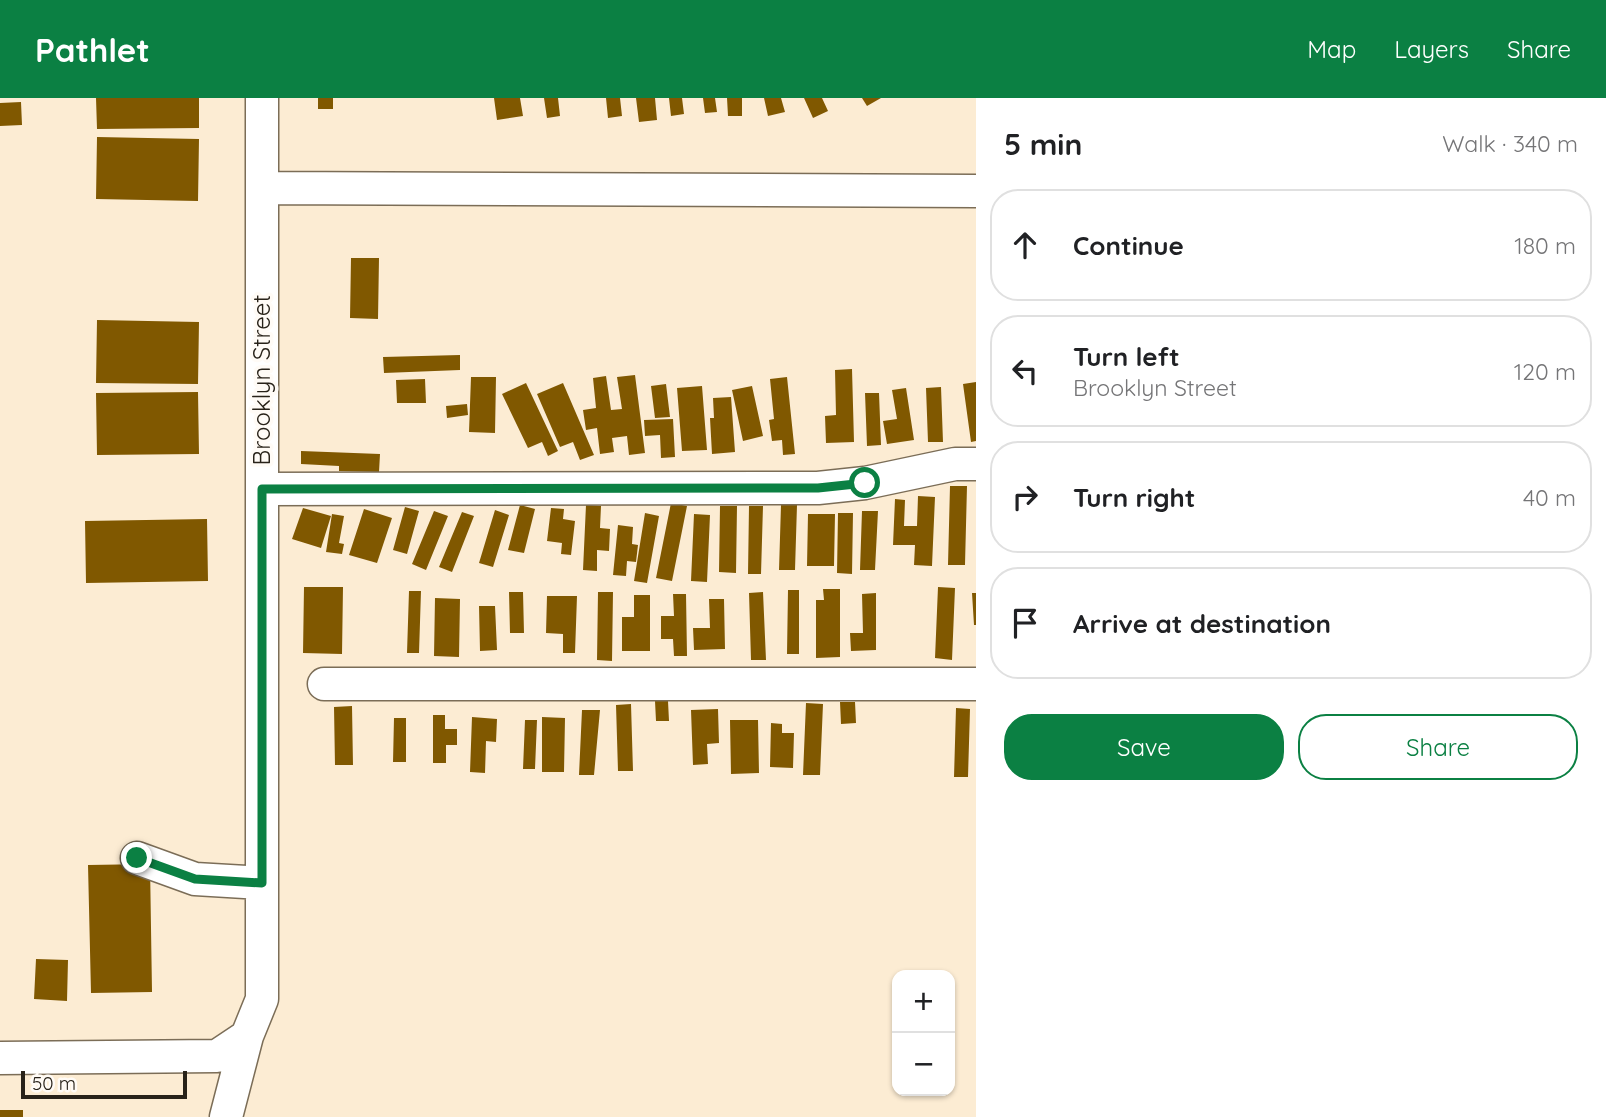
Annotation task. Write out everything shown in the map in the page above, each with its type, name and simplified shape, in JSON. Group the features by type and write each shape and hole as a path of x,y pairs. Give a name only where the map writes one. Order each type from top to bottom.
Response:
{"street":[{"name":"Brooklyn Street","path":"226,1117 247,1037 262,999 262,98"},
{"path":"262,188 976,191"},
{"path":"262,489 818,488 865,483 956,464 976,464"},
{"path":"324,684 976,684"},
{"path":"137,858 195,879 262,883"},
{"path":"0,1058 217,1056 247,1037"}],"building":[{"path":"96,98 199,98 199,128 97,129"},
{"path":"318,98 333,98 333,109 318,109"},
{"path":"494,98 520,98 523,116 497,120"},
{"path":"544,98 558,98 560,116 547,118"},
{"path":"606,98 620,98 622,116 608,118"},
{"path":"636,98 655,98 657,120 639,122"},
{"path":"669,98 682,98 684,114 671,116"},
{"path":"703,98 715,98 717,112 705,113"},
{"path":"727,98 742,98 742,116 728,116"},
{"path":"764,98 781,98 785,112 768,116"},
{"path":"804,98 822,98 828,111 813,118"},
{"path":"862,98 881,98 867,106"},
{"path":"21,102 22,125 0,126 0,103"},
{"path":"97,137 199,139 198,201 96,199"},
{"path":"351,258 379,258 378,319 350,318"},
{"path":"97,320 199,322 198,384 96,383"},
{"path":"460,355 460,370 384,373 383,357"},
{"path":"852,369 854,442 826,443 825,416 836,415 835,370"},
{"path":"635,375 645,453 629,455 627,436 612,438 614,452 600,454 597,428 586,430 583,410 596,408 593,378 606,376 611,410 622,409 617,377"},
{"path":"471,377 496,377 495,433 469,432"},
{"path":"787,377 795,454 783,455 782,440 772,441 769,420 774,419 770,379"},
{"path":"425,379 426,403 397,403 396,380"},
{"path":"976,382 976,441 971,442 963,384"},
{"path":"526,383 558,451 548,456 542,442 528,448 502,394"},
{"path":"563,383 594,455 580,460 573,442 560,447 537,394"},
{"path":"666,384 670,417 655,418 651,386"},
{"path":"702,386 707,450 682,451 677,388"},
{"path":"752,386 763,436 743,441 732,390"},
{"path":"941,387 943,442 928,442 926,388"},
{"path":"906,388 914,440 887,444 883,421 897,419 892,390"},
{"path":"198,392 199,454 97,455 96,393"},
{"path":"865,393 879,393 881,445 867,446"},
{"path":"731,397 735,452 712,454 710,418 714,418 713,398"},
{"path":"467,404 468,415 447,418 446,406"},
{"path":"673,419 675,457 661,458 660,435 645,436 644,420"},
{"path":"301,451 380,454 379,472 339,471 339,466 301,464"},
{"path":"950,486 967,486 965,565 948,565"},
{"path":"918,496 935,497 932,566 914,565 915,545 893,545 895,499 905,500 904,526 917,526"},
{"path":"671,503 687,506 672,581 656,578"},
{"path":"520,505 535,509 524,553 508,550"},
{"path":"586,505 601,506 600,528 610,529 609,551 597,550 597,571 583,570"},
{"path":"781,505 797,505 795,570 779,570"},
{"path":"720,506 737,506 736,573 719,572"},
{"path":"749,506 763,506 761,574 748,574"},
{"path":"405,507 419,511 407,554 393,550"},
{"path":"303,508 331,516 321,548 292,539"},
{"path":"551,508 564,509 563,519 575,521 571,555 561,554 562,543 547,541"},
{"path":"364,509 392,518 377,563 349,555"},
{"path":"495,510 509,515 493,567 479,563"},
{"path":"434,511 448,516 426,570 412,564"},
{"path":"862,511 878,511 875,570 860,570"},
{"path":"462,512 474,516 452,572 439,567"},
{"path":"645,513 659,516 647,583 634,581"},
{"path":"838,513 853,513 852,574 837,573"},
{"path":"332,514 344,516 339,543 344,544 342,554 326,552"},
{"path":"694,514 710,515 707,582 691,581"},
{"path":"808,514 835,514 834,566 807,566"},
{"path":"207,519 208,581 86,583 85,521"},
{"path":"618,525 633,527 632,544 638,545 636,562 627,561 626,576 613,575"},
{"path":"304,587 343,587 342,654 303,653"},
{"path":"938,587 955,588 952,660 935,658"},
{"path":"823,589 840,589 840,657 816,658 816,600 824,600"},
{"path":"788,590 799,590 799,654 787,654"},
{"path":"409,591 421,591 419,653 407,653"},
{"path":"509,592 523,592 524,633 510,633"},
{"path":"598,592 613,592 612,661 597,660"},
{"path":"763,592 766,660 751,660 749,593"},
{"path":"876,593 876,650 851,651 850,633 863,633 862,594"},
{"path":"972,593 976,593 976,625 974,625"},
{"path":"673,594 686,594 687,656 674,656 673,639 661,639 661,616 674,616"},
{"path":"634,595 650,595 650,651 622,651 622,617 634,617"},
{"path":"547,596 577,596 575,653 563,653 563,634 546,633"},
{"path":"435,598 460,599 459,657 434,656"},
{"path":"709,599 724,599 725,649 694,650 693,628 710,628"},
{"path":"479,606 495,606 497,650 480,651"},
{"path":"655,701 668,701 669,721 656,721"},
{"path":"840,702 855,702 856,723 841,724"},
{"path":"806,703 823,704 820,775 803,775"},
{"path":"631,704 633,771 618,771 616,705"},
{"path":"352,706 353,765 335,765 334,707"},
{"path":"956,708 970,709 968,777 954,777"},
{"path":"718,709 719,743 707,744 708,764 693,765 691,710"},
{"path":"582,710 600,710 594,775 579,775"},
{"path":"433,715 445,715 445,729 457,729 457,745 446,745 446,763 433,763"},
{"path":"472,717 497,719 496,742 486,741 485,773 470,772"},
{"path":"542,717 565,718 564,772 542,772"},
{"path":"394,718 406,718 406,762 393,762"},
{"path":"525,720 537,720 535,769 523,769"},
{"path":"730,720 758,720 759,773 731,774"},
{"path":"771,723 782,724 782,733 794,733 793,768 770,767"},
{"path":"150,864 152,992 91,993 88,865"},
{"path":"36,959 68,960 67,1001 34,999"},
{"path":"0,1110 23,1110 23,1117 0,1117"}],"route":[{"path":"137,858 195,879 262,883 262,489 818,488 865,483"}]}
